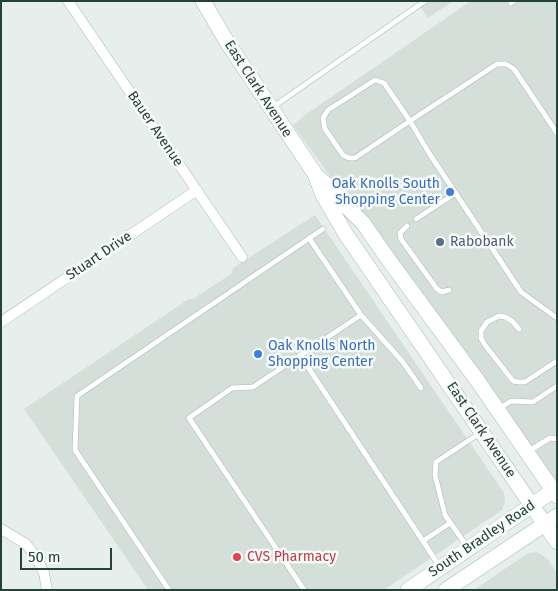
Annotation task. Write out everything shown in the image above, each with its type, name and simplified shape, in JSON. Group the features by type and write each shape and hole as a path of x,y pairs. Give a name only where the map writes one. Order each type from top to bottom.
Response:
{"main road":[{"name":"East Clark Avenue","path":"204,1 227,42 270,108 316,174 335,192 342,213 345,233 532,505 551,520 557,542"},
{"name":"East Clark Avenue","path":"342,213 363,223 555,491"},
{"name":"East Clark Avenue","path":"404,320 414,314 418,315 465,373 472,379 477,380"},
{"name":"South Bradley Road","path":"408,590 555,491"},
{"name":"South Bradley Road","path":"446,590 551,520"}],"street":[{"name":"Bauer Avenue","path":"68,1 242,257"},
{"name":"Stuart Drive","path":"1,322 197,190"},
{"path":"1,529 26,544 44,573 47,590"}],"lane":[{"path":"412,1 416,7"},
{"path":"270,108 425,1"},
{"path":"557,133 514,69 506,64 497,64 410,121 355,158 349,158 343,154 325,129 323,118 328,110 375,80 380,80 388,87 410,121 456,193 521,292 557,318"},
{"path":"416,219 456,193"},
{"path":"407,226 400,233 401,239 437,289 442,292 449,290"},
{"path":"169,590 75,450 77,396 323,228"},
{"path":"309,238 360,315 402,361 421,388"},
{"path":"304,590 189,418 232,388 253,387 360,315"},
{"path":"519,329 505,316 499,316 487,322 481,331 484,345 513,381 525,382 557,361"},
{"path":"300,355 440,567"},
{"path":"498,410 511,401 533,402 557,386"},
{"path":"468,548 445,514 435,475 436,462 482,431"},
{"path":"526,453 550,438 557,439"},
{"path":"423,541 450,523"}],"shaded area":[{"path":"416,1 453,1 428,18"},
{"name":"Oak Knolls South Shopping Center","path":"471,1 557,1 557,482 553,485 293,125"},
{"name":"Oak Knolls North Shopping Center","path":"315,215 504,493 505,502 502,510 384,590 148,590 24,409 189,299 193,299 231,274 233,268"},
{"path":"537,552 547,558 557,573 557,590 474,590 528,553"}],"place":[{"name":"Oak Knolls South Shopping Center","path":"450,192"},
{"name":"Rabobank","path":"440,242"},
{"name":"Oak Knolls North Shopping Center","path":"258,354"},
{"name":"CVS Pharmacy","path":"237,557"}]}
